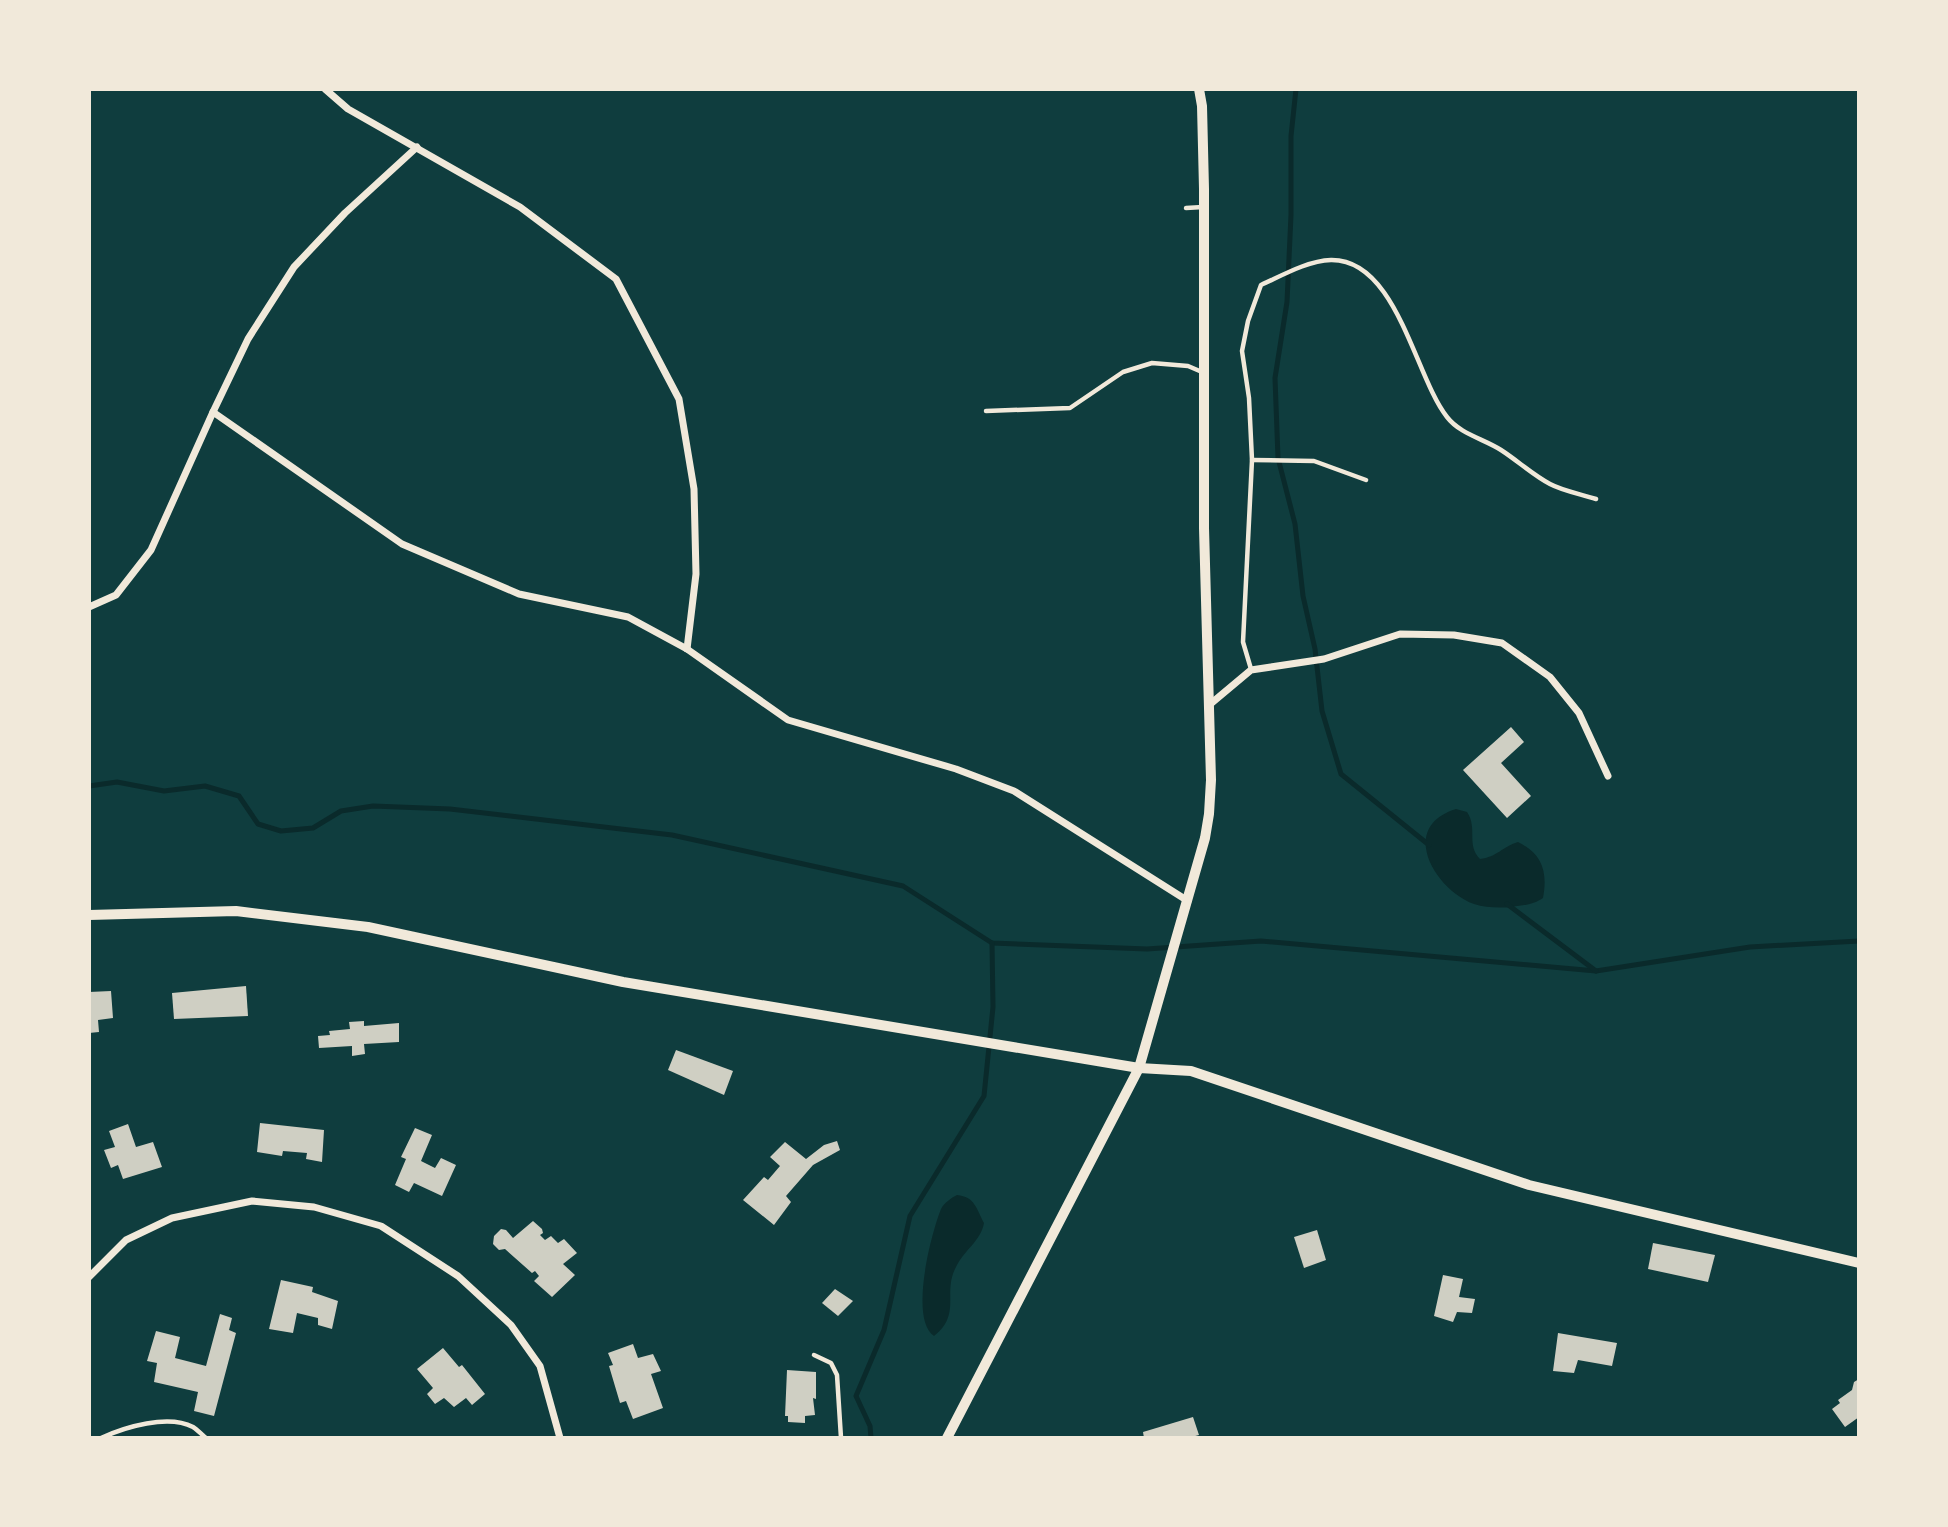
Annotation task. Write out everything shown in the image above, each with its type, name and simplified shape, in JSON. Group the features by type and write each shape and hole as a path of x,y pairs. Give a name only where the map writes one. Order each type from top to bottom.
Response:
{"street":[{"path":"325,89 348,109 520,207 616,279 679,399 694,503 696,574 687,649"},
{"path":"947,1438 1139,1068 1188,901 1209,814 1211,780 1204,207 1202,106 1199,89"},
{"path":"89,607 116,596 151,550 248,339 293,267 345,213 417,147"},
{"path":"213,412 402,544 519,594 628,617 687,649 788,720 956,769 1014,792 1188,901"},
{"path":"1208,706 1251,670 1324,659 1400,634 1454,635 1503,643 1550,677 1579,713 1608,776"},
{"path":"89,915 236,911 368,927 623,982 1139,1068 1191,1071 1529,1185 1859,1264"},
{"path":"89,1277 126,1240 172,1218 252,1201 314,1207 380,1226 458,1276 511,1325 540,1366 560,1438"}],"lane":[{"path":"1186,208 1204,207"},
{"path":"1251,670 1243,642 1252,460 1249,398 1242,351 1248,321 1261,285 1310,264 1333,260 1351,265 1367,274 1382,289 1401,319 1446,417 1458,428 1499,449 1551,485 1596,499"},
{"path":"986,411 1070,408 1123,372 1152,363 1188,366 1204,373"},
{"path":"1252,460 1314,461 1366,480"},
{"path":"814,1356 831,1363 837,1375 841,1438"},
{"path":"101,1438 116,1431 158,1421 191,1426 206,1438"}],"water":[{"path":"1456,809 1467,812 1470,818 1474,848 1480,859 1518,842 1533,852 1544,872 1543,898 1524,905 1488,907 1474,904 1446,885 1428,858 1426,843 1429,829 1438,818"},
{"path":"957,1195 971,1201 984,1223 979,1235 956,1267 952,1277 950,1311 942,1328 934,1336 927,1327 923,1312 924,1276 941,1209"}],"building":[{"path":"1511,727 1524,742 1501,763 1531,796 1507,818 1463,770"},
{"path":"246,986 248,1016 174,1019 172,993"},
{"path":"111,991 113,1018 98,1020 99,1032 89,1033 89,992"},
{"path":"364,1021 364,1026 399,1023 399,1042 364,1044 365,1054 352,1056 352,1046 319,1048 318,1036 330,1035 329,1031 350,1029 349,1022"},
{"path":"676,1050 733,1071 724,1095 668,1070"},
{"path":"260,1123 324,1130 322,1162 306,1159 307,1153 283,1151 282,1156 257,1152"},
{"path":"128,1124 136,1147 153,1142 162,1167 123,1179 118,1165 111,1168 104,1150 115,1147 109,1131"},
{"path":"415,1128 432,1135 421,1161 435,1168 441,1158 456,1165 442,1196 414,1183 409,1192 395,1185 406,1159 401,1157"},
{"path":"837,1141 840,1150 813,1165 786,1196 791,1202 774,1225 743,1200 764,1177 768,1180 780,1166 770,1157 785,1142 806,1159 824,1145"},
{"path":"533,1221 542,1229 543,1233 540,1235 545,1240 551,1236 558,1243 564,1239 577,1253 563,1264 575,1275 552,1297 534,1281 539,1276 535,1271 532,1273 505,1249 499,1250 493,1244 494,1236 501,1229 506,1230 513,1238"},
{"path":"1317,1230 1326,1260 1304,1268 1294,1237"},
{"path":"1653,1243 1715,1255 1708,1282 1648,1269"},
{"path":"1443,1275 1463,1279 1459,1297 1475,1299 1472,1313 1457,1312 1453,1322 1434,1316"},
{"path":"281,1280 313,1287 312,1292 338,1301 332,1329 318,1325 318,1318 297,1313 293,1333 269,1329"},
{"path":"835,1289 853,1301 838,1316 822,1303"},
{"path":"220,1314 232,1318 229,1330 236,1333 214,1416 194,1411 198,1392 154,1382 157,1363 147,1361 156,1331 180,1337 175,1358 206,1366"},
{"path":"1558,1333 1617,1343 1612,1366 1578,1360 1574,1373 1553,1371"},
{"path":"633,1344 638,1358 653,1354 661,1371 651,1374 663,1408 633,1419 626,1401 620,1403 608,1353"},
{"path":"443,1348 459,1367 462,1365 485,1394 472,1405 466,1398 454,1407 444,1398 435,1404 427,1394 433,1388 417,1369"},
{"path":"787,1370 816,1372 816,1399 813,1398 815,1415 805,1416 805,1423 788,1422 788,1416 785,1416"},
{"path":"1859,1379 1859,1417 1845,1427 1832,1409 1840,1403 1838,1400 1852,1390 1854,1382"},
{"path":"1193,1417 1199,1435 1188,1438 1144,1438 1143,1432"}],"waterway":[{"path":"1296,89 1291,136 1287,302 1275,378 1278,458 1295,524 1303,596 1315,649 1322,711 1341,774 1429,845"},
{"path":"89,786 117,782 164,791 205,786 239,796 258,824 281,831 313,828 341,811 373,806 450,809 672,835 903,886 992,943 1147,949 1261,941 1596,971 1750,947 1859,941"},
{"path":"1507,904 1596,971"},
{"path":"871,1438 870,1426 856,1396 884,1330 910,1216 984,1096 993,1007 992,943"}]}
